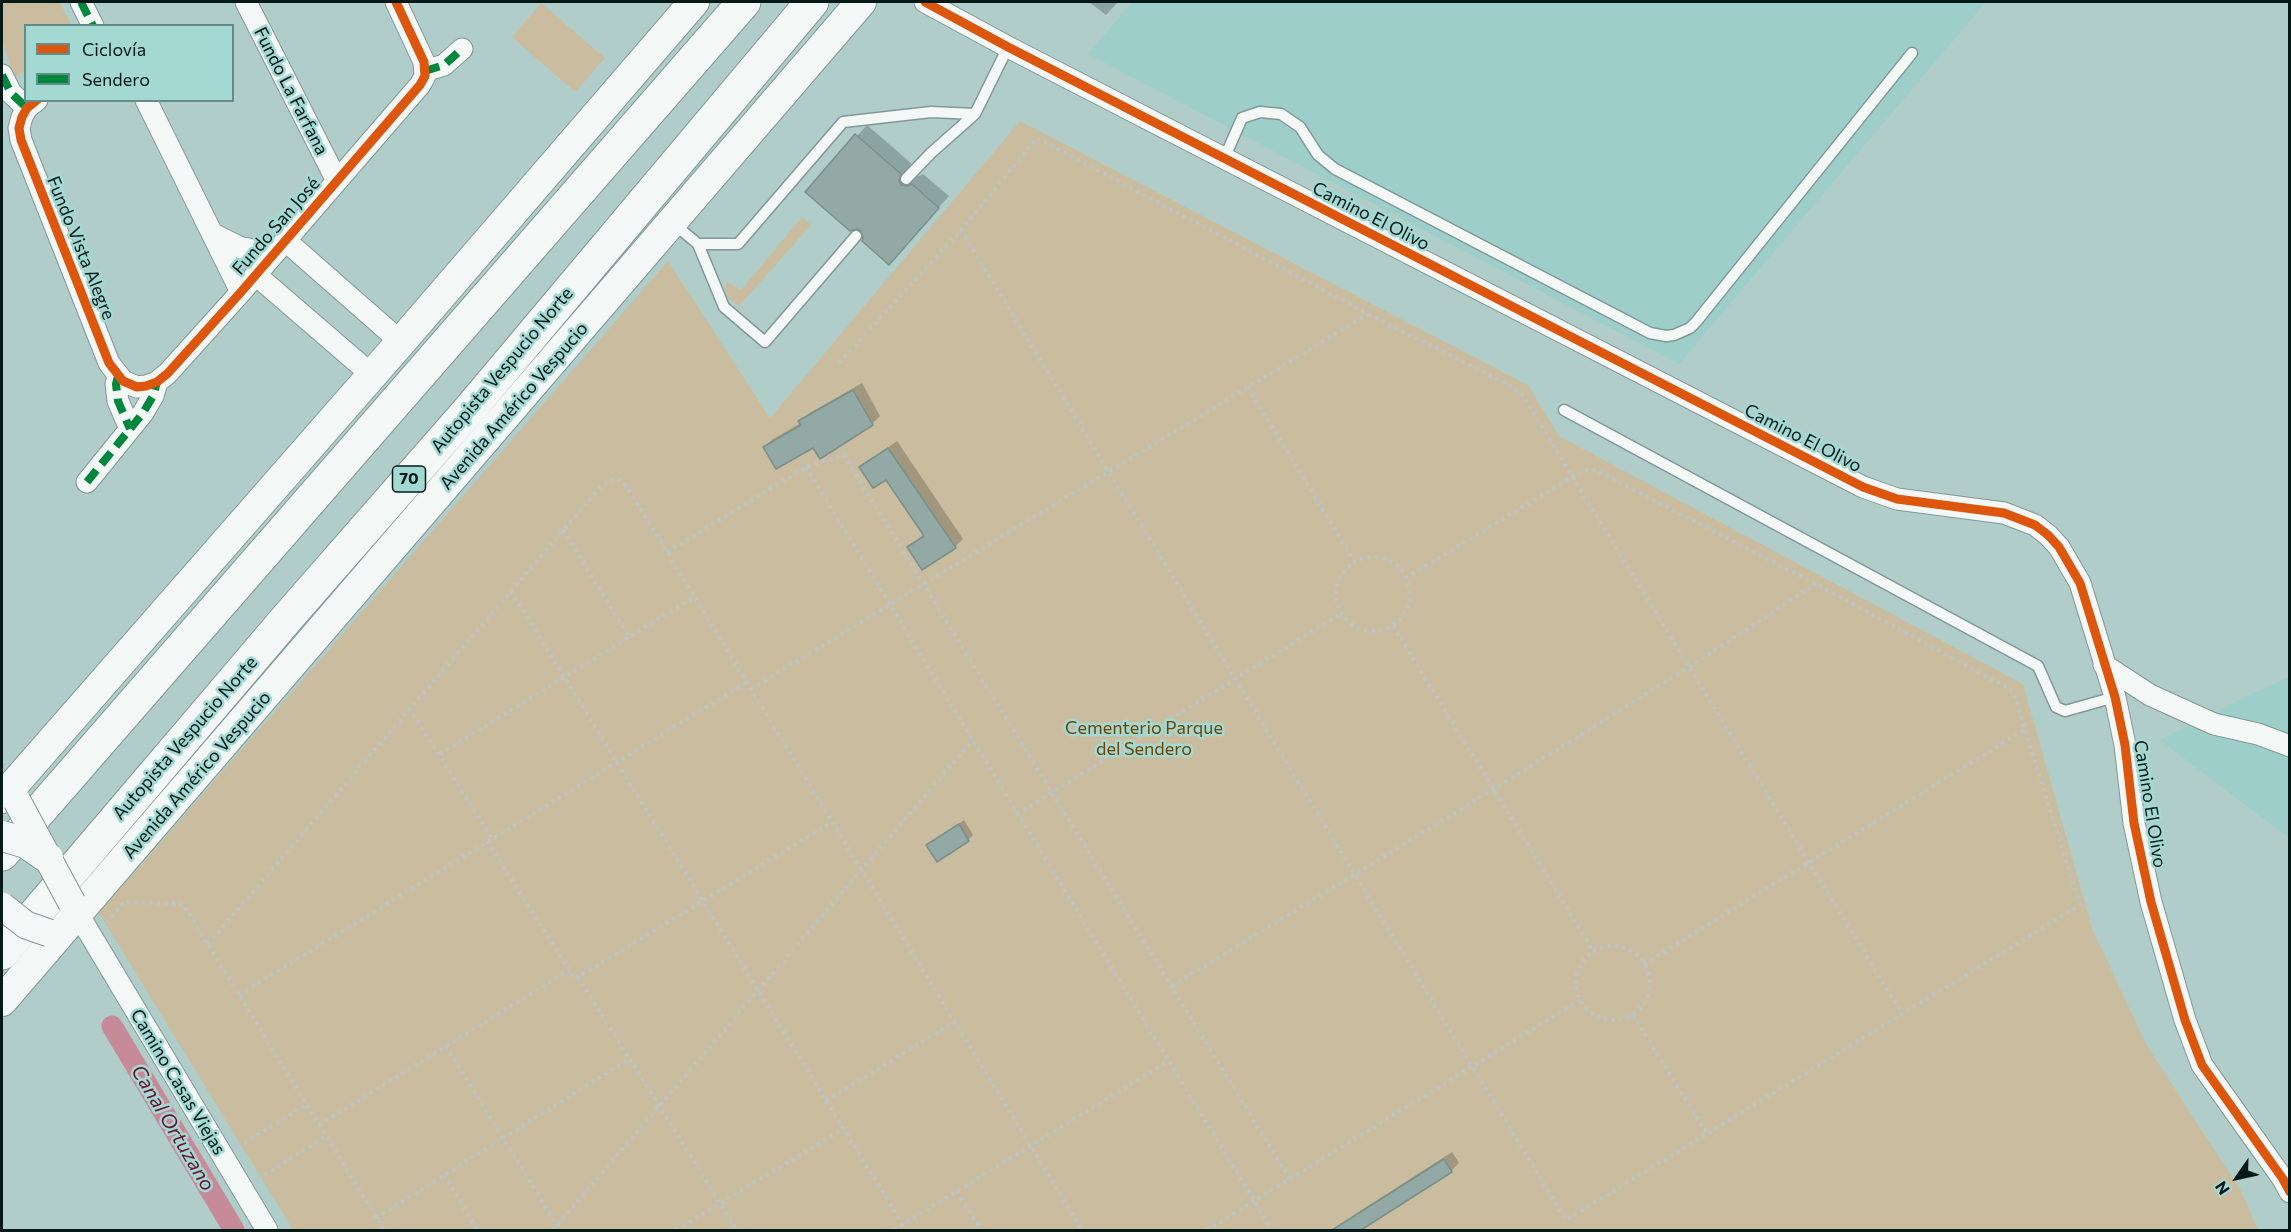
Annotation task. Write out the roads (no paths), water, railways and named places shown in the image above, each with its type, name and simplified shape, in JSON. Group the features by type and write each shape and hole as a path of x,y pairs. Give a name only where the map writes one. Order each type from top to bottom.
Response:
{"highway":[{"path":"2,854 744,2"},
{"name":"Autopista Vespucio Norte","path":"2,953 288,617 470,409 812,2"}],"main road":[{"path":"9,799 694,2"},
{"name":"Avenida Américo Vespucio","path":"2,1001 74,926 671,222 861,2"},
{"path":"2,836 26,843 48,858"}],"street":[{"path":"81,2 92,24"},
{"name":"Fundo La Farfana","path":"246,2 337,181"},
{"path":"396,2 422,56 425,70 444,65 462,49"},
{"name":"Camino El Olivo","path":"925,2 1224,159 1863,487 1897,499 2004,513 2036,525 2059,547 2080,583 2115,698 2125,745 2134,823 2143,868 2184,1020 2202,1065 2283,1179 2289,1192"},
{"name":"Fundo San José","path":"87,482 149,405 147,385 168,374 241,292 420,85 425,70"},
{"name":"Fundo Vista Alegre","path":"2,75 11,93 24,100"},
{"path":"147,102 241,292"},
{"name":"Fundo Vista Alegre","path":"32,104 20,122 21,140 109,363 118,376 116,384 118,401 130,429"},
{"path":"213,234 241,248 280,247"},
{"name":"Fundo San José","path":"280,247 401,342"},
{"name":"Fundo San José","path":"256,275 372,375"},
{"path":"118,376 123,381 147,385"},
{"path":"2104,665 2150,695 2204,720 2258,734 2289,746"},
{"path":"2,906 26,925 74,926 48,858 9,799"},
{"name":"Camino Casas Viejas","path":"74,926 223,1156 267,1230"}],"lane":[{"path":"906,179 975,114 1008,47"},
{"path":"1224,159 1242,118 1260,112 1281,114 1300,127 1318,155 1335,169 1650,333 1674,335 1690,328 1696,322 1912,53"},
{"path":"698,244 738,244 843,122 931,112 975,114"},
{"path":"671,222 698,244 724,307 765,342 856,236"},
{"path":"1564,410 2038,666 2056,707 2065,711 2115,698"}],"waterway":[{"name":"Canal Ortuzano","path":"112,1026 234,1230"}],"park label":[{"name":"Cementerio Parque del Sendero","path":"1144,738"}]}
